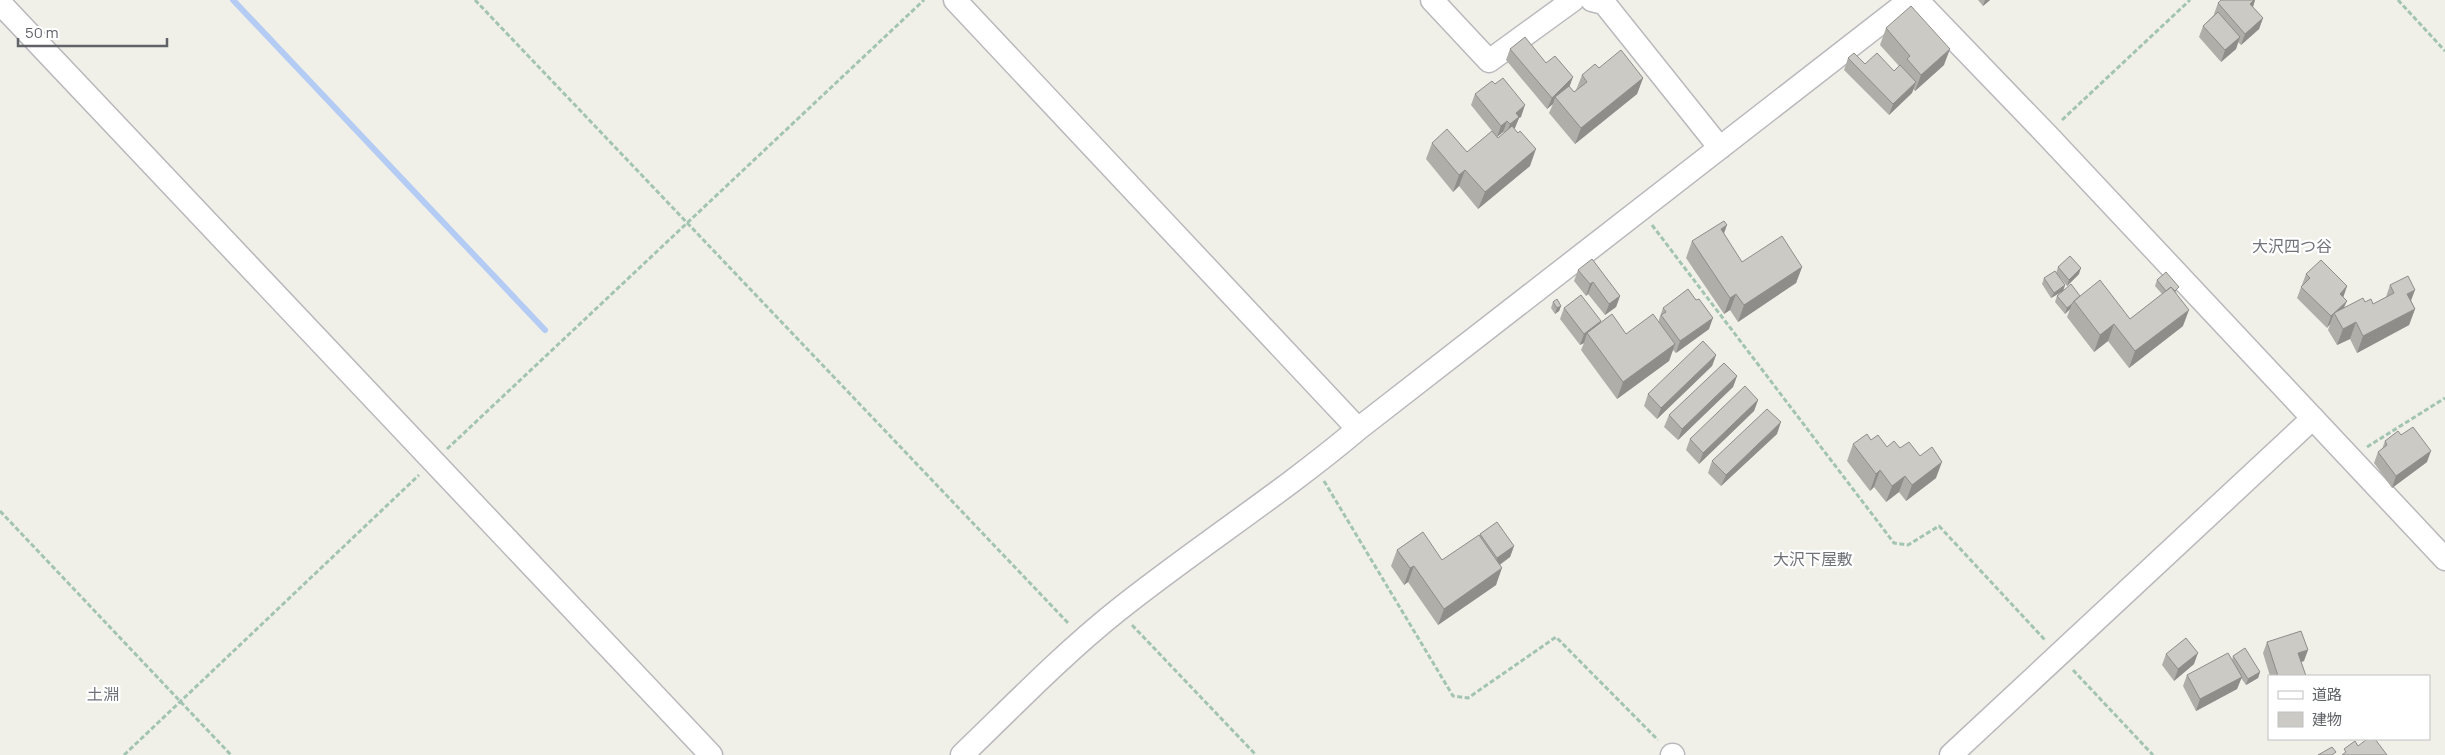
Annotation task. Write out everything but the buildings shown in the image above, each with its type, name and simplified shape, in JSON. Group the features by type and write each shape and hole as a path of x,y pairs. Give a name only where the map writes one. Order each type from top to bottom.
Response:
{"street":[{"path":"955,0 1358,429"},
{"path":"1432,0 1489,60 1573,0"},
{"path":"1592,0 1604,3 1720,148"},
{"path":"962,755 1083,639 1118,610 1315,466 1358,429 1910,0"},
{"path":"1918,0 2047,134 2445,559"},
{"path":"0,3 711,755"},
{"path":"1951,755 2314,418"}],"path":[{"path":"475,0 1083,639"},
{"path":"124,755 924,0"},
{"path":"2047,134 2190,0"},
{"path":"2398,0 2445,51"},
{"path":"1640,210 1894,544 1908,545 1939,526 2154,755"},
{"path":"2349,458 2445,398"},
{"path":"1315,466 1453,696 1468,698 1556,637 1672,755"},
{"path":"0,511 231,755"},
{"path":"1118,610 1256,755"}],"waterway":[{"path":"233,0 545,330"}],"district":[{"name":"大沢四つ谷","path":"2292,246"},
{"name":"大沢下屋敷","path":"1813,559"},
{"name":"土淵","path":"103,694"}]}
